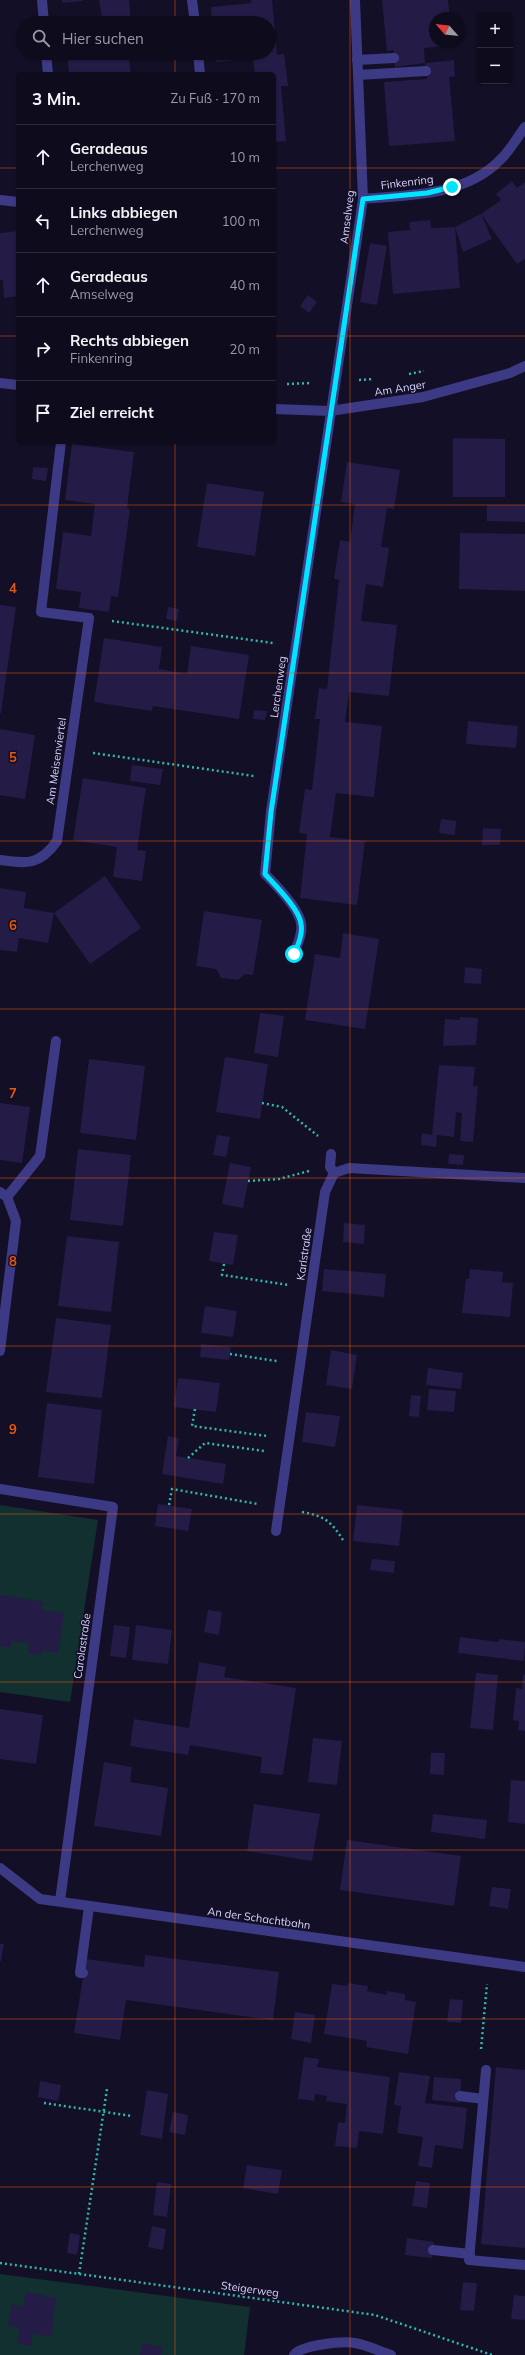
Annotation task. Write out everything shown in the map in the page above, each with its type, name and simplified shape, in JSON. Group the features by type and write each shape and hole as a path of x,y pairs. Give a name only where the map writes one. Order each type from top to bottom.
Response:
{"street":[{"path":"42,0 43,16"},
{"path":"192,0 194,16"},
{"name":"Amselweg","path":"330,411 363,199 355,0"},
{"path":"358,60 394,58"},
{"path":"47,60 48,72"},
{"path":"199,60 200,72"},
{"path":"358,75 426,71"},
{"name":"Finkenring","path":"363,199 427,193 465,184 499,162 525,127"},
{"path":"0,200 16,202"},
{"name":"Am Anger","path":"276,409 330,411 429,396 510,373 525,366"},
{"path":"0,383 16,386"},
{"name":"Lerchenweg","path":"294,954 300,939 302,923 288,899 265,874 276,779 330,411"},
{"path":"61,444 41,612 90,618"},
{"name":"Am Meisenviertel","path":"0,860 22,864 36,861 48,854 57,841 69,750 90,618"},
{"path":"0,1351 16,1221 4,1195 40,1156 56,1041"},
{"path":"331,1154 332,1170 348,1168 525,1178"},
{"name":"Karlstraße","path":"276,1531 325,1192 332,1170"},
{"name":"Carolastraße","path":"0,1489 113,1507 60,1901"},
{"name":"An der Schachtbahn","path":"0,1868 40,1899 525,1967"},
{"path":"83,1973 80,1973 89,1907"},
{"path":"486,2070 469,2260 525,2265"},
{"path":"460,2096 483,2099"},
{"path":"433,2250 470,2254"},
{"path":"294,2355 297,2351 320,2345 354,2342 391,2355"}],"path":[{"path":"403,375 425,371"},
{"path":"282,385 381,379"},
{"path":"90,618 296,645"},
{"path":"69,750 276,779"},
{"path":"262,1102 282,1107 315,1131 331,1154"},
{"path":"248,1181 279,1179 332,1170"},
{"path":"224,1264 222,1275 311,1288"},
{"path":"230,1354 301,1364"},
{"path":"194,1409 192,1426 290,1439"},
{"path":"188,1458 205,1444 288,1453"},
{"path":"169,1506 172,1489 314,1514 332,1523 343,1540"},
{"path":"486,2070 479,2070 489,1962"},
{"path":"79,2274 107,2089"},
{"path":"44,2103 132,2116"},
{"name":"Steigerweg","path":"0,2263 375,2314 492,2355"}],"green space":[{"path":"0,1505 98,1520 70,1702 0,1692"},
{"path":"0,2274 250,2307 244,2355 0,2355"}],"building":[{"path":"62,0 82,0 82,1 62,3"},
{"path":"99,0 129,0 130,16 102,16"},
{"path":"251,0 272,0 273,16 212,16 211,7 251,3"},
{"path":"382,0 448,0 449,12 429,12 429,47 424,48 425,63 395,67 393,50 387,51"},
{"path":"276,44 277,55 284,54 288,86 281,86 286,141 276,142 276,72 255,72 253,60 276,60"},
{"path":"68,60 129,60 131,72 69,72"},
{"path":"216,60 234,60 216,62"},
{"path":"454,60 455,76 449,77 455,141 389,146 384,82 427,79 425,63"},
{"path":"512,181 517,188 525,182 525,259 517,264 481,214 501,200 496,194"},
{"path":"481,214 492,239 463,252 455,227"},
{"path":"430,220 431,228 455,227 460,288 393,294 388,232 410,230 409,222"},
{"path":"16,231 16,296 4,298 3,280 0,280 0,233"},
{"path":"370,243 387,246 377,305 360,302"},
{"path":"308,295 317,302 309,313 300,306"},
{"path":"453,438 505,439 505,497 453,497"},
{"path":"72,444 134,452 127,508 130,509 118,597 111,596 109,612 79,608 81,592 56,589 63,532 91,536 95,504 65,500"},
{"path":"347,462 400,470 394,509 387,508 381,547 389,548 383,587 366,584 361,621 397,625 389,696 349,692 345,722 382,726 374,797 336,793 330,837 365,841 357,905 300,898 307,834 299,833 305,789 312,790 320,719 315,719 319,688 327,689 339,580 334,579 340,540 350,542 355,504 341,502"},
{"path":"33,467 48,468 46,481 32,479"},
{"path":"207,483 264,492 255,556 197,547"},
{"path":"487,505 525,505 525,522 487,521"},
{"path":"460,533 525,534 525,591 459,589"},
{"path":"0,605 16,607 1,713 0,713"},
{"path":"168,607 179,609 177,621 166,619"},
{"path":"104,638 162,647 159,669 187,674 191,646 249,655 239,719 153,706 152,711 94,702"},
{"path":"254,710 267,711 265,720 253,719"},
{"path":"468,721 518,726 516,748 466,744"},
{"path":"0,729 35,735 25,799 0,795"},
{"path":"132,765 163,769 160,785 130,781"},
{"path":"83,778 146,788 137,850 146,851 142,881 113,877 117,847 73,840"},
{"path":"441,819 456,821 455,835 439,833"},
{"path":"483,828 501,829 500,845 482,845"},
{"path":"105,876 141,928 90,964 54,913"},
{"path":"0,888 26,892 24,908 54,913 48,943 19,938 17,952 0,950"},
{"path":"204,911 262,920 253,975 245,974 238,980 221,978 216,969 196,966"},
{"path":"343,933 379,939 365,1029 305,1020 315,954 340,958"},
{"path":"465,967 482,969 481,984 464,983"},
{"path":"260,1013 284,1016 278,1057 254,1053"},
{"path":"460,1017 478,1018 476,1045 443,1046 445,1019 460,1020"},
{"path":"225,1057 268,1064 260,1119 216,1112"},
{"path":"89,1059 145,1066 136,1140 80,1133"},
{"path":"439,1065 475,1067 473,1086 478,1086 473,1142 460,1141 462,1113 456,1112 454,1137 437,1135 436,1147 421,1145 422,1133 432,1135"},
{"path":"0,1103 30,1107 22,1163 0,1160"},
{"path":"217,1135 230,1137 226,1157 213,1155"},
{"path":"78,1149 131,1155 123,1226 70,1220"},
{"path":"449,1154 464,1155 463,1165 448,1164"},
{"path":"230,1163 251,1167 243,1208 222,1204"},
{"path":"344,1223 365,1225 364,1244 343,1242"},
{"path":"214,1232 238,1235 233,1265 209,1261"},
{"path":"67,1236 119,1242 111,1312 58,1306"},
{"path":"324,1269 386,1274 384,1297 322,1291"},
{"path":"470,1269 503,1272 502,1282 513,1283 510,1317 462,1313 466,1279 469,1279"},
{"path":"205,1306 237,1311 233,1337 201,1333"},
{"path":"56,1318 111,1325 102,1398 46,1392"},
{"path":"201,1344 231,1347 229,1360 200,1357"},
{"path":"331,1350 357,1355 352,1389 326,1385"},
{"path":"428,1368 463,1373 461,1389 426,1385"},
{"path":"178,1378 220,1383 216,1412 174,1407"},
{"path":"429,1389 456,1391 454,1412 427,1410"},
{"path":"411,1395 421,1396 419,1417 409,1416"},
{"path":"47,1403 102,1410 94,1484 38,1477"},
{"path":"306,1412 340,1416 335,1447 302,1442"},
{"path":"168,1436 179,1438 176,1456 226,1464 223,1484 162,1474"},
{"path":"158,1504 192,1509 188,1531 155,1526"},
{"path":"357,1505 403,1510 399,1546 353,1541"},
{"path":"372,1559 395,1561 394,1573 370,1570"},
{"path":"0,1595 44,1602 42,1610 64,1613 58,1653 42,1651 42,1655 28,1653 29,1643 12,1641 10,1648 0,1646"},
{"path":"208,1610 222,1612 219,1635 204,1632"},
{"path":"114,1625 130,1627 126,1658 110,1656"},
{"path":"136,1625 172,1630 168,1664 132,1660"},
{"path":"460,1637 499,1642 499,1639 525,1642 524,1661 458,1653"},
{"path":"199,1662 226,1667 224,1677 296,1688 283,1775 260,1773 262,1757 190,1745 188,1755 130,1746 134,1719 189,1728"},
{"path":"476,1673 498,1675 493,1730 470,1728"},
{"path":"523,1675 525,1675 525,1731 518,1730 519,1721 513,1720 516,1688 522,1689"},
{"path":"0,1709 43,1715 36,1764 0,1759"},
{"path":"313,1738 342,1741 337,1785 308,1782"},
{"path":"431,1753 445,1753 444,1775 430,1774"},
{"path":"104,1762 132,1767 130,1782 168,1788 161,1836 94,1826"},
{"path":"511,1780 525,1781 525,1824 508,1822"},
{"path":"254,1804 320,1814 312,1861 247,1851"},
{"path":"433,1814 487,1820 485,1839 431,1832"},
{"path":"347,1840 461,1856 454,1906 340,1890"},
{"path":"492,1887 511,1889 508,1909 489,1906"},
{"path":"0,1944 4,1944 1,1961 0,1961"},
{"path":"145,1955 279,1972 273,2020 126,2000 120,2040 74,2033 86,1959 144,1967"},
{"path":"348,1983 368,1986 367,1991 387,1995 387,1991 405,1994 405,2000 416,2002 408,2054 366,2047 367,2041 324,2034 332,1984 347,1986"},
{"path":"450,1999 463,2000 461,2023 447,2022"},
{"path":"295,2012 315,2015 311,2043 291,2039"},
{"path":"304,2057 319,2059 317,2067 390,2077 383,2134 359,2131 357,2148 335,2146 338,2122 345,2123 347,2104 326,2101 327,2096 315,2094 314,2101 298,2099"},
{"path":"496,2067 525,2070 525,2248 481,2244"},
{"path":"399,2072 430,2076 425,2103 467,2108 463,2149 435,2145 432,2168 418,2166 423,2137 397,2133 401,2106 394,2105"},
{"path":"434,2077 461,2079 460,2103 432,2100"},
{"path":"40,2081 61,2085 58,2101 38,2097"},
{"path":"147,2090 168,2094 162,2139 140,2135"},
{"path":"173,2112 188,2115 185,2135 169,2132"},
{"path":"247,2165 282,2170 278,2194 243,2188"},
{"path":"416,2181 430,2183 427,2208 412,2206"},
{"path":"157,2182 171,2184 167,2217 153,2215"},
{"path":"152,2226 166,2229 163,2250 148,2247"},
{"path":"70,2233 80,2235 77,2255 67,2253"},
{"path":"407,2238 434,2242 432,2258 405,2255"},
{"path":"463,2282 477,2283 474,2311 460,2310"},
{"path":"26,2292 56,2298 51,2337 33,2333 31,2346 17,2343 20,2328 8,2326 12,2304 23,2307"},
{"path":"514,2295 525,2296 525,2320 511,2319"},
{"path":"142,2343 162,2347 161,2355 140,2355"}],"route":[{"path":"294,954 300,939 302,923 288,899 265,874 271,812 334,381 363,199 427,193 452,187"}]}
